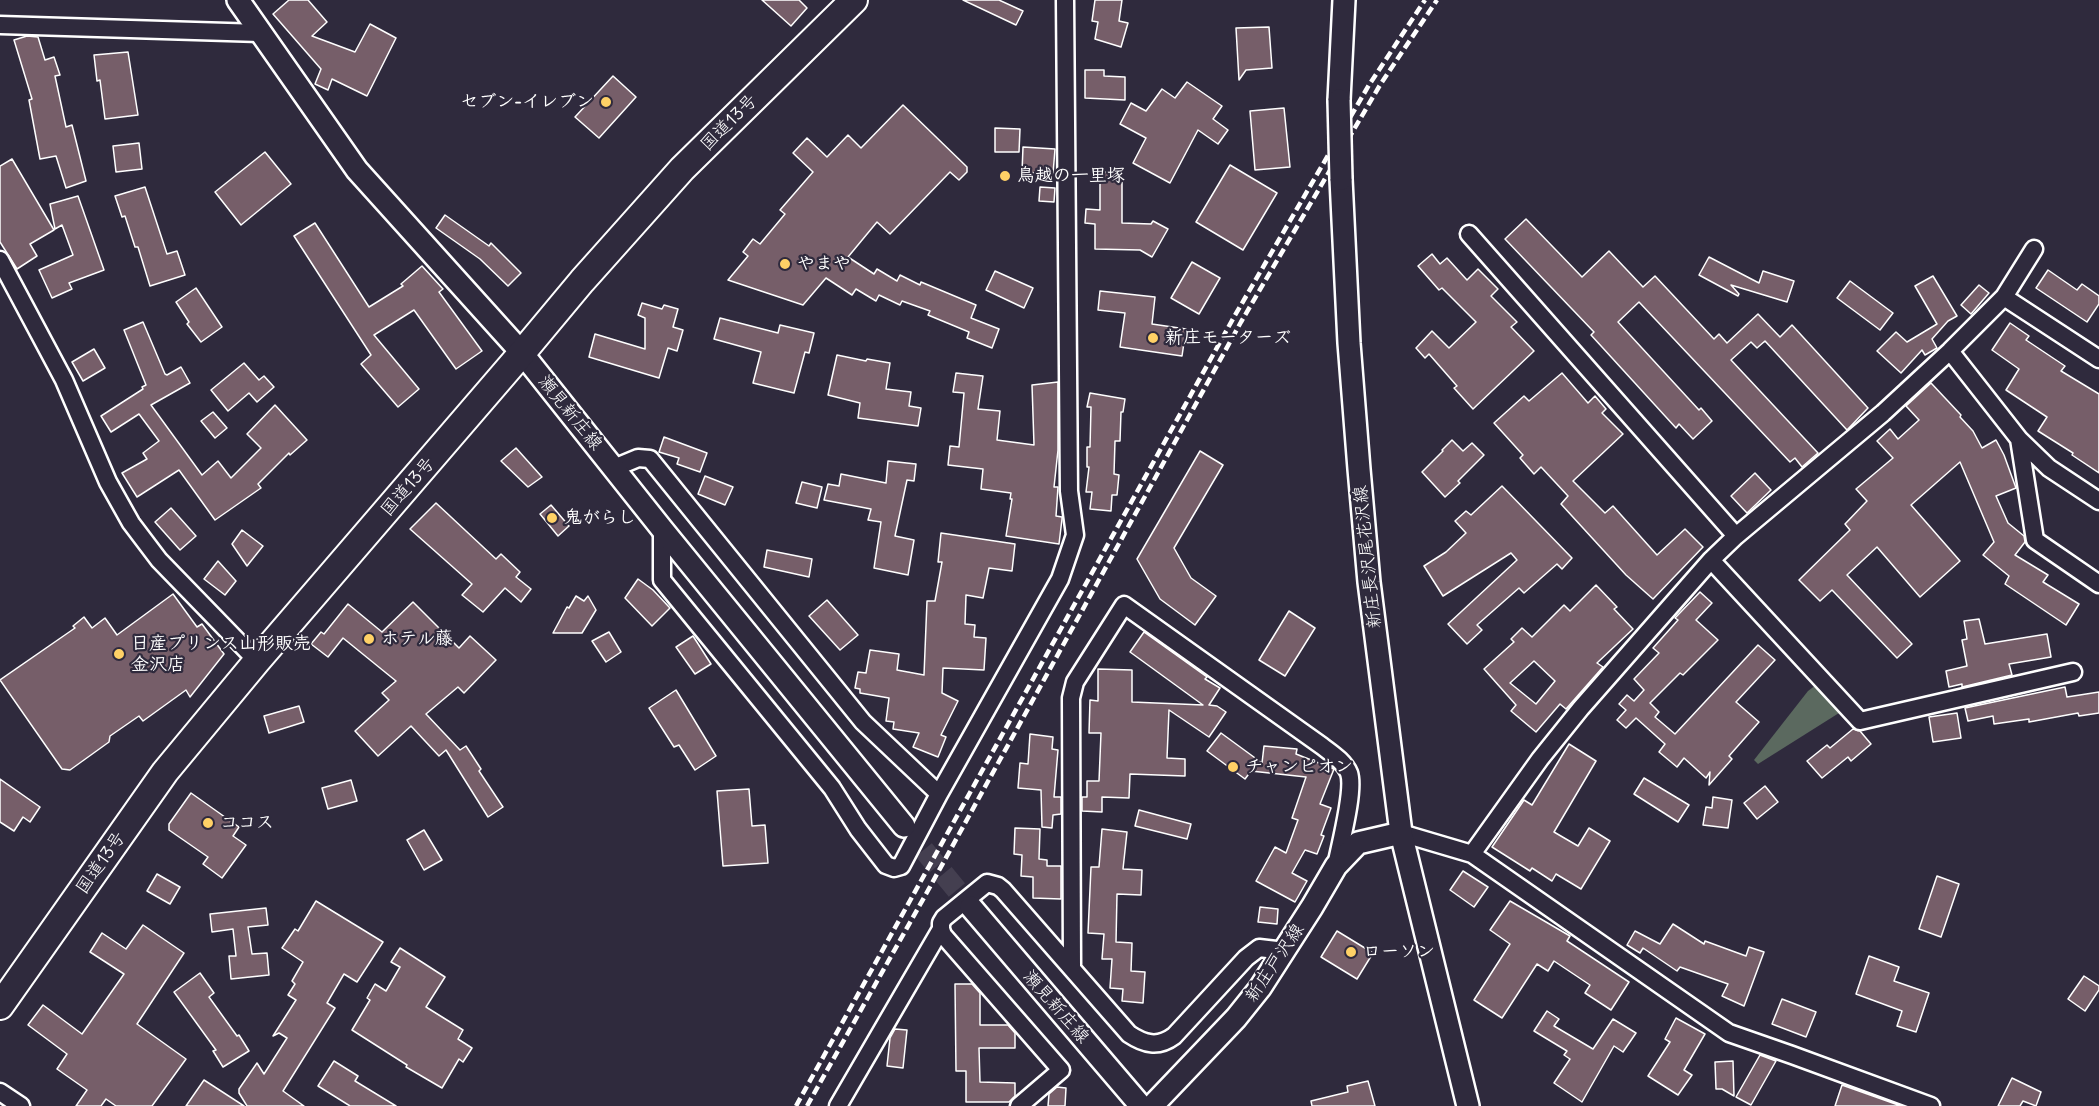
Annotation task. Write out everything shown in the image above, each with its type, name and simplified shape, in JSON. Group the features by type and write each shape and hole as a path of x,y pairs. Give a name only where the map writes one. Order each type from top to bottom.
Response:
{"highway":[{"name":"国道13号","path":"0,1006 165,772 257,661 582,281 682,169 854,0"}],"main road":[{"name":"瀬見新庄線","path":"238,0 357,170 522,353 904,826"},
{"name":"新庄長沢尾花沢線","path":"1344,0 1339,100 1341,179 1349,343 1367,560 1401,833 1468,1106"},
{"name":"新庄戸沢線","path":"1152,1106 1236,1018 1260,988 1336,866 1358,843 1401,833"},
{"name":"瀬見新庄線","path":"971,908 1141,1106"}],"street":[{"path":"662,529 662,580 832,788 858,829 886,865 894,868 901,866 1060,579 1075,535 1069,491 1065,0"},
{"path":"0,25 260,33"},
{"path":"1469,234 1736,536"},
{"path":"1472,854 1547,750 1711,561 1736,536 1883,413 1950,351 2004,297 2034,249"},
{"path":"0,260 64,380 108,482 130,523 159,560 257,661"},
{"path":"2004,297 2099,359"},
{"path":"1950,351 2019,439 2049,468 2099,501"},
{"path":"2019,439 2035,540 2099,584"},
{"path":"614,468 638,458 650,459 863,722 939,794"},
{"path":"1711,561 1860,720 2073,672"},
{"path":"1072,968 1071,698 1075,682 1124,605 1322,746 1348,771 1351,785 1336,866"},
{"path":"1401,833 1472,854 1729,1034 1931,1106"},
{"path":"1019,1106 1060,1070 943,935 941,929 944,918 981,886 992,884 1003,890 1129,1034 1141,1042 1165,1043 1174,1036 1246,958 1259,948 1285,951"},
{"path":"838,1106 941,929"},
{"path":"0,1092 21,1106"}],"green space":[{"path":"1816,685 1838,705 1839,713 1758,764 1754,760 1808,691"}],"building":[{"path":"289,0 308,0 327,22 312,36 355,52 370,24 396,38 367,96 332,79 328,90 315,84 321,69 273,14"},
{"path":"762,0 799,0 807,8 791,26"},
{"path":"963,0 999,0 1023,11 1016,25"},
{"path":"1095,0 1122,0 1119,21 1128,23 1121,47 1095,39 1098,22 1092,21"},
{"path":"1269,27 1272,68 1246,70 1239,80 1236,28"},
{"path":"27,36 38,37 45,60 54,57 60,75 55,76 66,127 72,125 86,181 66,188 56,156 40,159 29,100 32,99 14,40"},
{"path":"128,52 138,115 105,119 94,55"},
{"path":"1085,70 1104,70 1104,76 1125,77 1125,100 1085,98"},
{"path":"613,76 636,97 599,138 575,117"},
{"path":"1187,82 1222,106 1213,119 1228,130 1218,144 1198,130 1170,183 1133,163 1146,138 1120,124 1131,103 1146,111 1162,89 1175,98"},
{"path":"903,105 967,167 967,172 959,180 950,172 890,234 877,222 848,257 874,274 877,269 897,281 900,275 920,285 921,282 976,305 971,318 999,329 992,348 967,338 969,332 928,315 930,311 902,301 900,305 879,295 876,301 856,289 852,295 826,278 803,305 728,280 748,256 743,252 753,239 760,244 785,214 780,210 813,172 793,153 807,138 827,157 848,135 861,148"},
{"path":"1284,108 1290,167 1255,170 1250,111"},
{"path":"995,128 1020,129 1019,152 995,152"},
{"path":"139,143 142,169 116,172 113,146"},
{"path":"1023,147 1055,149 1053,174 1022,172"},
{"path":"265,152 291,184 241,225 215,192"},
{"path":"12,159 54,230 30,244 37,256 17,269 0,242 0,166"},
{"path":"1230,165 1277,193 1243,250 1196,222"},
{"path":"1100,172 1122,172 1122,223 1151,224 1153,221 1168,229 1152,257 1140,250 1095,249 1095,224 1085,223 1086,209 1100,210"},
{"path":"145,187 167,254 177,251 185,275 150,286 138,247 135,247 125,216 122,217 115,196"},
{"path":"1040,187 1055,188 1054,202 1039,201"},
{"path":"78,196 104,270 69,283 72,289 52,298 39,270 73,255 62,225 55,229 50,204"},
{"path":"445,215 489,246 491,243 521,273 508,286 480,259 436,228"},
{"path":"1526,219 1582,277 1609,251 1643,287 1655,276 1714,339 1719,334 1727,343 1758,314 1780,337 1792,325 1868,408 1847,430 1765,341 1757,348 1751,342 1731,360 1818,453 1802,467 1795,458 1790,462 1639,302 1618,322 1699,410 1701,408 1712,421 1693,439 1679,424 1676,428 1591,335 1594,332 1505,239"},
{"path":"315,223 369,307 403,286 401,284 422,266 443,289 439,292 482,351 456,369 414,310 374,335 419,389 398,407 361,364 371,355 294,236"},
{"path":"1432,254 1440,264 1447,258 1467,280 1478,269 1498,289 1491,296 1517,322 1511,327 1534,351 1473,409 1454,388 1457,386 1429,354 1425,358 1416,348 1432,331 1449,348 1476,322 1442,288 1439,290 1418,266"},
{"path":"1709,257 1759,283 1763,271 1794,281 1787,302 1731,285 1739,294 1738,296 1699,275"},
{"path":"1192,262 1220,278 1199,314 1171,298"},
{"path":"2048,270 2077,290 2082,284 2099,296 2099,304 2087,322 2036,288"},
{"path":"995,271 1033,288 1024,308 986,290"},
{"path":"1933,276 1957,316 1948,321 1932,339 1937,348 1925,355 1922,350 1901,373 1877,351 1896,332 1907,342 1937,324 1915,286"},
{"path":"1850,281 1893,313 1880,330 1837,298"},
{"path":"1979,285 1989,293 1971,314 1961,305"},
{"path":"196,288 222,327 201,342 187,324 189,322 176,302"},
{"path":"1100,291 1155,297 1152,324 1186,329 1182,356 1120,347 1125,313 1098,310"},
{"path":"642,303 662,309 664,305 678,309 673,327 683,330 677,351 668,348 659,378 589,357 595,334 645,349 645,318 638,315"},
{"path":"720,318 778,333 780,325 814,333 809,353 805,352 794,393 753,383 761,352 714,339"},
{"path":"143,322 165,374 181,367 190,383 151,405 202,475 218,461 231,478 261,448 247,434 275,405 307,440 290,455 289,453 258,484 261,488 215,520 179,470 137,497 122,473 147,459 143,453 159,441 139,414 111,432 101,416 146,385 124,330"},
{"path":"2010,323 2029,336 2026,340 2065,366 2061,371 2099,394 2099,473 2038,431 2047,417 2006,390 2019,369 1992,350"},
{"path":"94,349 105,368 83,381 72,362"},
{"path":"837,355 890,363 886,389 911,392 909,406 921,408 918,426 858,418 860,403 828,395"},
{"path":"244,363 259,380 264,376 274,387 257,402 249,393 228,411 211,390"},
{"path":"956,373 983,376 978,409 1000,411 997,440 1034,445 1032,385 1058,382 1058,450 1054,487 1058,487 1056,516 1062,517 1059,544 1006,536 1011,493 981,489 983,469 948,465 950,446 959,447 964,393 953,392"},
{"path":"1562,373 1588,403 1595,396 1606,409 1602,413 1623,434 1573,481 1605,513 1613,506 1657,555 1685,529 1703,547 1653,599 1626,575 1561,504 1568,496 1541,467 1534,474 1520,458 1523,455 1494,423 1524,396 1529,401"},
{"path":"1931,383 1961,415 1960,417 1973,431 1982,448 1996,440 2016,488 1996,496 2008,523 2024,536 2025,542 2015,555 2048,575 2043,582 2079,604 2066,625 2005,584 2009,576 1983,555 1994,542 1960,462 1911,505 1960,561 1920,597 1877,547 1847,575 1912,644 1897,658 1832,590 1820,601 1799,580 1850,530 1845,524 1867,501 1856,489 1893,458 1877,441 1890,429 1898,439 1919,420 1906,406"},
{"path":"1090,393 1125,399 1123,412 1121,412 1120,441 1115,441 1114,474 1119,475 1117,495 1112,495 1111,511 1090,509 1092,492 1086,492 1091,407 1087,407"},
{"path":"213,412 227,428 215,438 201,421"},
{"path":"664,437 707,453 700,472 677,464 679,458 659,452"},
{"path":"1452,440 1463,451 1472,443 1484,455 1445,497 1422,472"},
{"path":"516,448 542,477 528,487 501,461"},
{"path":"1200,451 1223,465 1174,548 1191,578 1216,596 1195,625 1160,599 1137,559"},
{"path":"888,461 916,464 914,481 907,480 895,536 914,540 908,575 874,568 881,522 868,520 871,509 824,500 828,484 839,486 841,474 886,483"},
{"path":"1755,473 1771,490 1747,513 1731,496"},
{"path":"705,476 733,487 725,505 698,494"},
{"path":"802,482 822,487 817,508 796,503"},
{"path":"1502,486 1572,558 1562,569 1557,564 1524,593 1519,588 1477,625 1482,630 1467,644 1448,624 1517,560 1511,553 1443,596 1424,566 1446,552 1466,533 1455,521 1466,511 1471,515"},
{"path":"436,503 496,559 501,554 520,572 516,577 531,589 521,602 505,588 483,612 462,595 472,584 410,529"},
{"path":"551,505 569,526 558,536 540,514"},
{"path":"171,508 196,536 180,550 155,522"},
{"path":"242,530 263,546 247,566 232,544"},
{"path":"941,533 1015,544 1012,571 989,568 983,598 966,595 965,624 975,625 974,637 986,638 984,670 943,668 942,693 958,701 941,735 946,737 938,757 913,747 919,733 893,729 894,722 886,721 889,698 860,693 860,689 855,688 858,672 866,673 870,650 899,654 897,670 924,675 927,601 935,601 942,562 938,562"},
{"path":"767,550 812,559 809,577 764,567"},
{"path":"218,561 236,581 225,595 204,579"},
{"path":"638,579 653,590 670,608 652,626 625,598"},
{"path":"1596,585 1617,607 1614,609 1633,629 1597,663 1603,667 1566,709 1560,704 1536,732 1511,711 1516,705 1484,669 1514,642 1511,639 1522,628 1532,637 1564,605 1570,611","holes":["1534,661 1555,681 1536,704 1510,683"]},
{"path":"1700,592 1712,603 1696,620 1718,640 1683,675 1680,673 1650,703 1659,712 1655,717 1675,734 1758,645 1775,660 1736,702 1759,722 1729,756 1732,759 1709,785 1710,772 1706,778 1684,758 1677,767 1659,752 1665,744 1636,718 1626,728 1617,720 1626,710 1619,704 1627,695 1634,701 1644,690 1634,679 1659,653 1653,648 1678,620 1675,618"},
{"path":"173,594 197,627 202,624 224,654 190,697 186,690 143,721 139,716 110,736 109,742 70,770 62,769 0,680 75,628 73,626 84,617 92,628 105,618 117,635"},
{"path":"576,596 584,601 588,596 596,610 582,633 553,633 567,607 569,608"},
{"path":"827,600 858,635 840,650 809,616"},
{"path":"413,602 459,648 470,636 496,660 464,693 458,687 426,714 460,750 466,746 481,769 479,771 503,807 488,817 446,750 439,756 411,726 378,756 355,731 389,700 382,693 396,681 343,638 328,657 311,644 321,632 324,634 348,604 382,632"},
{"path":"1289,611 1315,628 1285,676 1259,660"},
{"path":"1979,619 1985,644 2047,634 2051,657 2009,664 2012,675 1962,687 1962,684 1949,687 1946,671 1967,666 1962,640 1967,639 1964,621"},
{"path":"609,632 621,652 606,662 592,641"},
{"path":"1144,632 1220,688 1209,705 1217,706 1226,712 1209,737 1169,710 1167,758 1185,759 1185,776 1130,774 1129,798 1102,797 1102,812 1082,811 1082,797 1087,797 1087,781 1099,781 1101,733 1089,733 1090,700 1098,701 1098,669 1132,670 1132,702 1203,705 1130,652"},
{"path":"693,636 711,664 695,674 676,647"},
{"path":"2065,687 2067,697 2099,692 2099,713 2079,716 2078,713 2029,722 2029,719 1994,724 1993,716 1968,721 1965,708"},
{"path":"676,690 716,756 695,770 679,745 674,747 649,708"},
{"path":"299,706 304,722 269,733 264,716"},
{"path":"1957,713 1961,738 1933,742 1929,717"},
{"path":"1853,729 1860,731 1871,744 1851,761 1848,757 1822,778 1807,761 1827,745 1830,748"},
{"path":"1221,733 1262,763 1264,746 1297,749 1296,754 1334,769 1320,804 1331,808 1317,854 1305,850 1292,873 1307,881 1295,902 1256,881 1275,847 1286,853 1298,820 1292,818 1306,777 1251,771 1245,779 1207,751"},
{"path":"1030,734 1053,737 1052,749 1058,750 1054,797 1061,797 1061,814 1053,815 1052,828 1042,827 1041,790 1018,788 1020,763 1028,764"},
{"path":"1569,744 1596,761 1554,832 1578,846 1589,828 1610,841 1581,889 1556,874 1552,881 1532,868 1530,871 1492,847 1524,800 1532,805"},
{"path":"1644,778 1689,805 1678,822 1634,794"},
{"path":"0,779 40,807 30,822 23,817 14,831 0,822"},
{"path":"351,780 357,801 328,809 322,788"},
{"path":"1765,786 1778,802 1757,819 1744,803"},
{"path":"749,789 752,826 765,825 768,863 723,866 717,791"},
{"path":"191,793 239,827 233,836 246,845 222,878 203,864 208,857 169,830 169,824"},
{"path":"1713,797 1732,800 1728,828 1703,825 1706,807 1712,808"},
{"path":"1139,810 1191,824 1187,839 1135,826"},
{"path":"1015,828 1040,829 1039,859 1047,860 1047,866 1061,866 1061,899 1033,898 1033,877 1021,876 1022,855 1014,854"},
{"path":"1102,829 1127,832 1123,869 1142,870 1141,895 1117,894 1116,942 1132,943 1131,971 1145,972 1143,1003 1122,1001 1123,989 1110,988 1112,959 1102,959 1104,934 1088,933 1091,867 1099,867"},
{"path":"424,830 442,860 424,870 407,840"},
{"path":"1463,871 1488,887 1474,907 1450,890"},
{"path":"157,874 180,887 170,904 147,891"},
{"path":"1937,876 1959,884 1941,937 1919,929"},
{"path":"316,901 383,942 357,982 344,974 327,1003 335,1008 283,1091 304,1106 247,1106 239,1089 257,1063 264,1074 287,1038 279,1033 273,1036 296,1000 288,995 295,984 292,981 303,962 282,948 295,929 298,931"},
{"path":"1510,901 1570,936 1567,941 1629,982 1611,1010 1585,993 1590,985 1554,961 1548,971 1537,964 1502,1018 1474,1000 1510,944 1490,930"},
{"path":"1260,907 1278,909 1277,924 1258,922"},
{"path":"266,908 268,925 248,927 252,954 267,953 269,975 231,979 229,956 236,956 233,929 212,932 210,914"},
{"path":"1673,924 1704,944 1705,941 1746,956 1749,947 1764,952 1744,1006 1722,996 1728,984 1680,967 1677,971 1643,948 1640,953 1627,945 1635,931 1660,944"},
{"path":"143,925 184,953 137,1024 186,1059 152,1106 116,1106 106,1099 101,1106 76,1106 87,1090 57,1069 67,1054 28,1025 43,1005 82,1034 124,974 90,952 102,933 126,949"},
{"path":"1337,931 1373,953 1357,979 1321,957"},
{"path":"400,948 445,977 426,1007 463,1030 458,1039 472,1048 463,1062 459,1059 442,1088 406,1067 407,1065 352,1030 370,1000 367,998 375,984 386,991 400,967 391,962"},
{"path":"1869,956 1899,967 1894,981 1929,993 1916,1032 1897,1026 1902,1011 1856,994"},
{"path":"200,973 214,993 209,997 249,1051 223,1067 213,1051 216,1050 174,992"},
{"path":"2084,976 2099,986 2099,990 2085,1011 2068,999"},
{"path":"955,984 972,984 980,993 980,1025 1008,1025 1015,1033 1015,1048 979,1048 980,1082 1015,1083 1015,1096 1009,1102 966,1102 966,1071 956,1071"},
{"path":"1782,999 1816,1012 1806,1037 1772,1024"},
{"path":"1547,1011 1559,1019 1554,1026 1593,1049 1613,1019 1636,1033 1623,1052 1614,1046 1582,1102 1554,1083 1570,1059 1564,1055 1567,1051 1534,1031"},
{"path":"1676,1018 1705,1034 1684,1070 1692,1075 1678,1095 1648,1076 1670,1042 1665,1039"},
{"path":"895,1029 907,1030 903,1068 887,1066 890,1038"},
{"path":"1760,1055 1776,1061 1751,1105 1736,1097"},
{"path":"334,1061 358,1076 355,1081 396,1106 350,1106 318,1086"},
{"path":"1733,1061 1734,1096 1722,1089 1716,1089 1715,1062"},
{"path":"2012,1078 2041,1092 2036,1106 2023,1101 2020,1106 1998,1106"},
{"path":"204,1080 244,1106 186,1106"},
{"path":"1368,1081 1375,1106 1312,1106 1311,1101 1348,1092 1347,1086"},
{"path":"1842,1085 1901,1106 1835,1106"},
{"path":"1057,1087 1066,1088 1065,1106 1048,1106 1049,1094"}],"tunnel":[{"path":"904,826 971,907"}],"railway":[{"path":"796,1106 1234,317 1369,85 1425,0"},
{"path":"807,1106 1241,322 1380,85 1437,0"}],"place":[{"name":"セブン-イレブン","path":"606,102"},
{"name":"鳥越の一里塚","path":"1005,176"},
{"name":"やまや","path":"785,264"},
{"name":"新庄モーターズ","path":"1153,338"},
{"name":"鬼がらし","path":"552,518"},
{"name":"ホテル藤","path":"369,639"},
{"name":"日産プリンス山形販売 金沢店","path":"119,654"},
{"name":"チャンピオン","path":"1233,767"},
{"name":"ココス","path":"208,823"},
{"name":"ローソン","path":"1351,952"}]}
